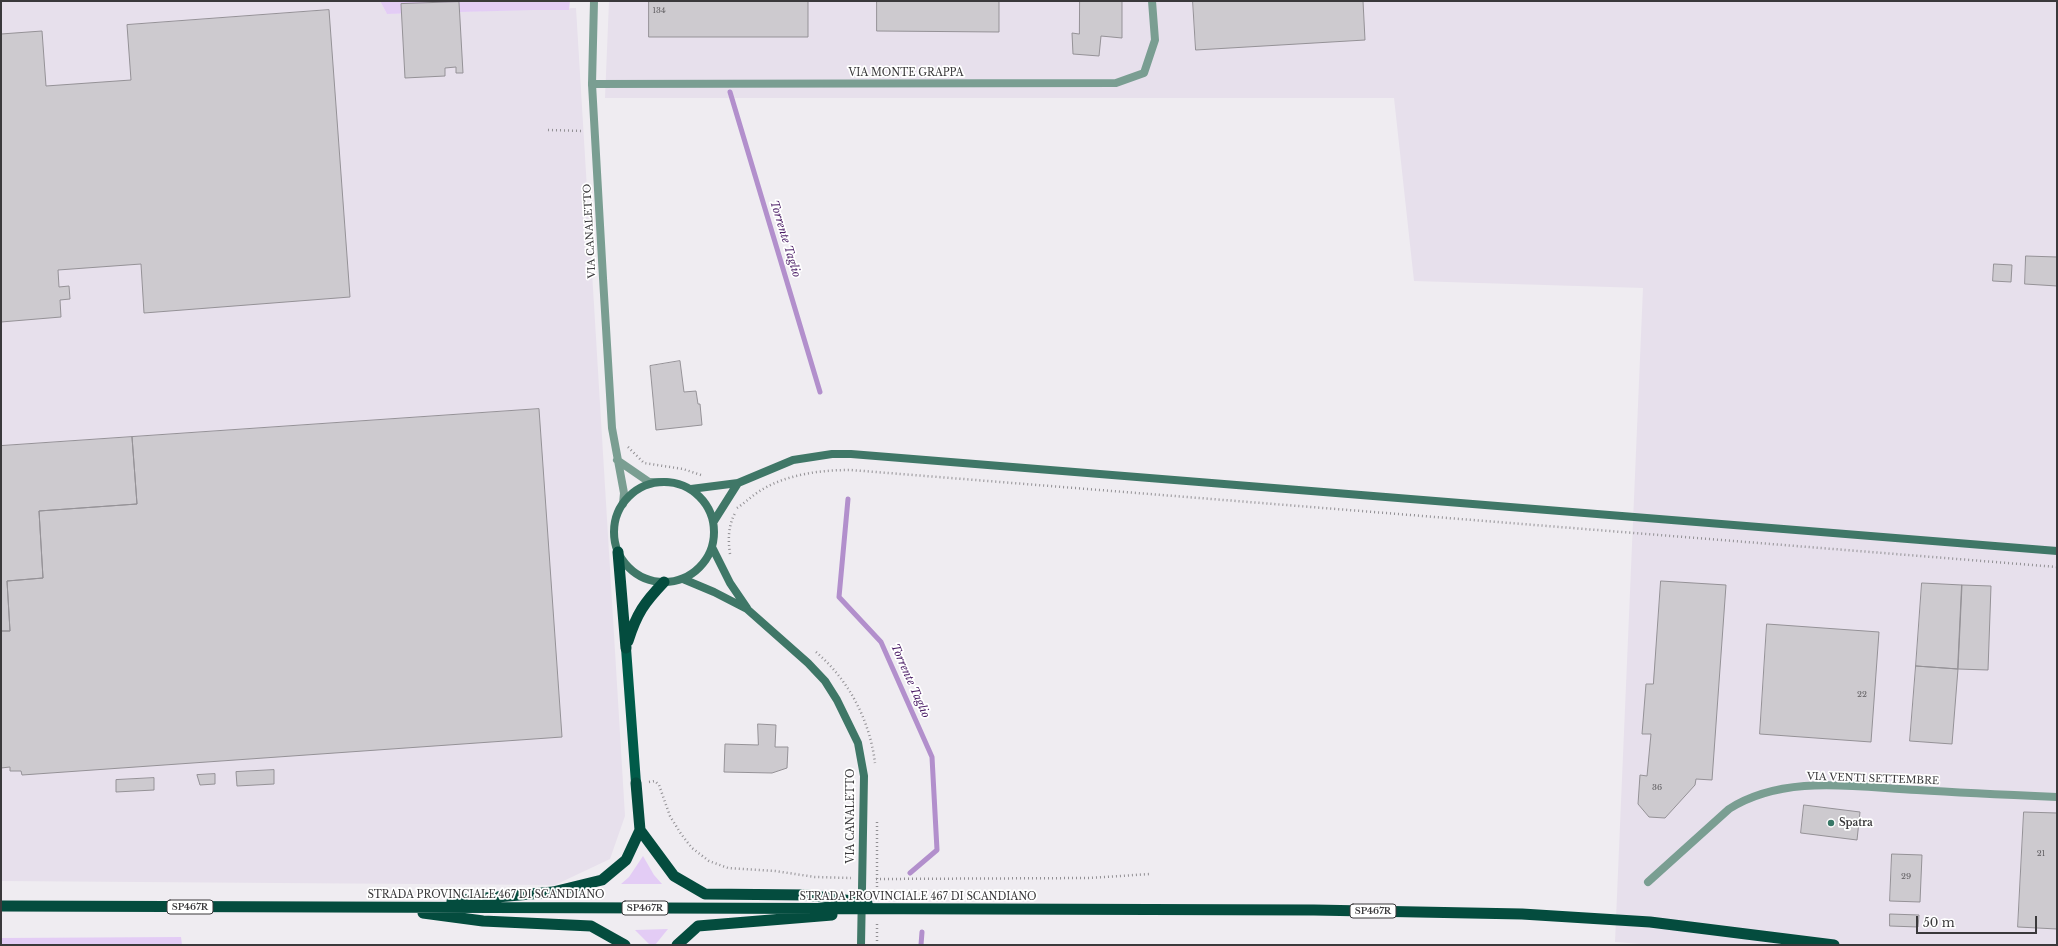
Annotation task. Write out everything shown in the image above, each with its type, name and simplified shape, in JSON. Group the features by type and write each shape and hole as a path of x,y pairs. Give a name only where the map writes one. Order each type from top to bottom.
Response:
{"highway":[{"path":"618,552 626,648"},
{"path":"626,648 635,620 645,602 664,582"},
{"path":"379,907 553,892 602,880 626,860 640,830 636,783"},
{"path":"640,830 674,876 705,894 807,895 911,909"},
{"name":"STRADA PROVINCIALE 467 DI SCANDIANO","path":"1,906 1314,910 1522,914 1650,922 1834,945"},
{"path":"379,907 483,921 591,926 625,945"},
{"path":"677,945 698,926 911,909"}],"main road":[{"path":"691,489 738,483 793,460 832,454 851,454 2057,552"},
{"path":"666,482 683,485 691,489 706,503 714,521 714,538 712,547 704,563 695,572 683,578 664,582 655,581 637,574 623,560 618,552 615,542 615,522 623,504 637,490 646,485 666,482"},
{"path":"714,521 738,483"},
{"name":"VIA CANALETTO","path":"712,547 730,583 747,609"},
{"name":"VIA CANALETTO","path":"683,578 747,609 808,663 825,681 837,700 858,742 864,776 860,945"},
{"path":"626,648 636,783"}],"street":[{"name":"VIA CANALETTO","path":"594,1 592,84 612,428 624,493 623,504"},
{"name":"VIA MONTE GRAPPA","path":"592,84 1116,83 1144,74 1155,40 1152,1"},
{"path":"617,460 649,482 666,482"},
{"name":"VIA VENTI SETTEMBRE","path":"1648,882 1729,809 1742,801 1764,793 1782,789 1839,786 2057,797"}],"path":[{"path":"548,130 595,132"},
{"path":"738,508 762,489 784,480 814,472 851,470 2057,567"}],"shaded area":[{"path":"1,1 380,1 387,14 576,8 625,816 610,859 555,885 1,881"},
{"path":"380,1 570,1 569,10 387,14"},
{"path":"609,1 2057,1 2057,945 1653,945 1615,942 1643,288 1414,281 1394,98 605,98"},
{"path":"643,856 654,875 662,884 621,884 629,877"},
{"path":"668,929 655,945 650,945 635,930"},
{"path":"181,937 182,945 1,945 1,938"}],"building":[{"path":"649,1 808,1 808,37 649,37"},
{"path":"877,1 999,1 999,32 877,31"},
{"path":"1080,1 1122,1 1122,38 1101,36 1099,56 1073,54 1072,33 1079,34"},
{"path":"1193,1 1363,1 1365,40 1196,50"},
{"path":"459,2 463,73 456,73 456,67 445,68 445,76 405,78 401,4"},
{"path":"329,10 350,297 144,313 141,264 58,270 59,287 69,286 70,299 60,300 61,317 1,322 1,34 42,31 46,86 131,80 127,25"},
{"path":"2026,256 2057,257 2057,286 2025,284"},
{"path":"1994,264 2012,265 2011,282 1993,281"},
{"path":"680,361 684,392 696,391 698,404 700,404 702,425 656,430 650,366"},
{"path":"539,409 562,737 22,775 21,771 10,771 10,767 1,768 1,631 10,631 7,581 43,578 39,511 137,504 132,437"},
{"path":"132,437 137,504 39,511 43,578 7,581 10,631 1,631 1,446"},
{"path":"1661,581 1726,585 1712,780 1696,779 1695,785 1665,818 1649,817 1638,804 1640,775 1647,776 1651,734 1642,734 1646,684 1653,684"},
{"path":"1922,583 1962,585 1958,669 1916,666"},
{"path":"1962,585 1991,586 1988,670 1958,669"},
{"path":"1767,624 1879,632 1871,742 1760,734"},
{"path":"1916,666 1958,669 1952,744 1910,741"},
{"path":"758,724 776,725 775,747 788,747 787,768 772,773 724,772 725,744 758,745"},
{"path":"274,770 274,784 237,786 236,772"},
{"path":"215,774 215,784 200,785 197,775"},
{"path":"154,778 154,790 116,792 116,780"},
{"name":"Spatra","path":"1804,805 1860,812 1857,840 1801,833"},
{"path":"2024,812 2057,813 2057,929 2018,927"},
{"path":"1892,854 1922,855 1920,902 1890,901"},
{"path":"1890,914 1919,915 1918,927 1890,926"}],"waterway":[{"name":"Torrente Taglio","path":"730,92 820,392"},
{"name":"Torrente Taglio","path":"848,499 839,597 881,642 932,757 937,850 910,873"},
{"name":"Torrente Taglio","path":"921,945 922,932"}],"place":[{"name":"Spatra","path":"1831,823"}]}
